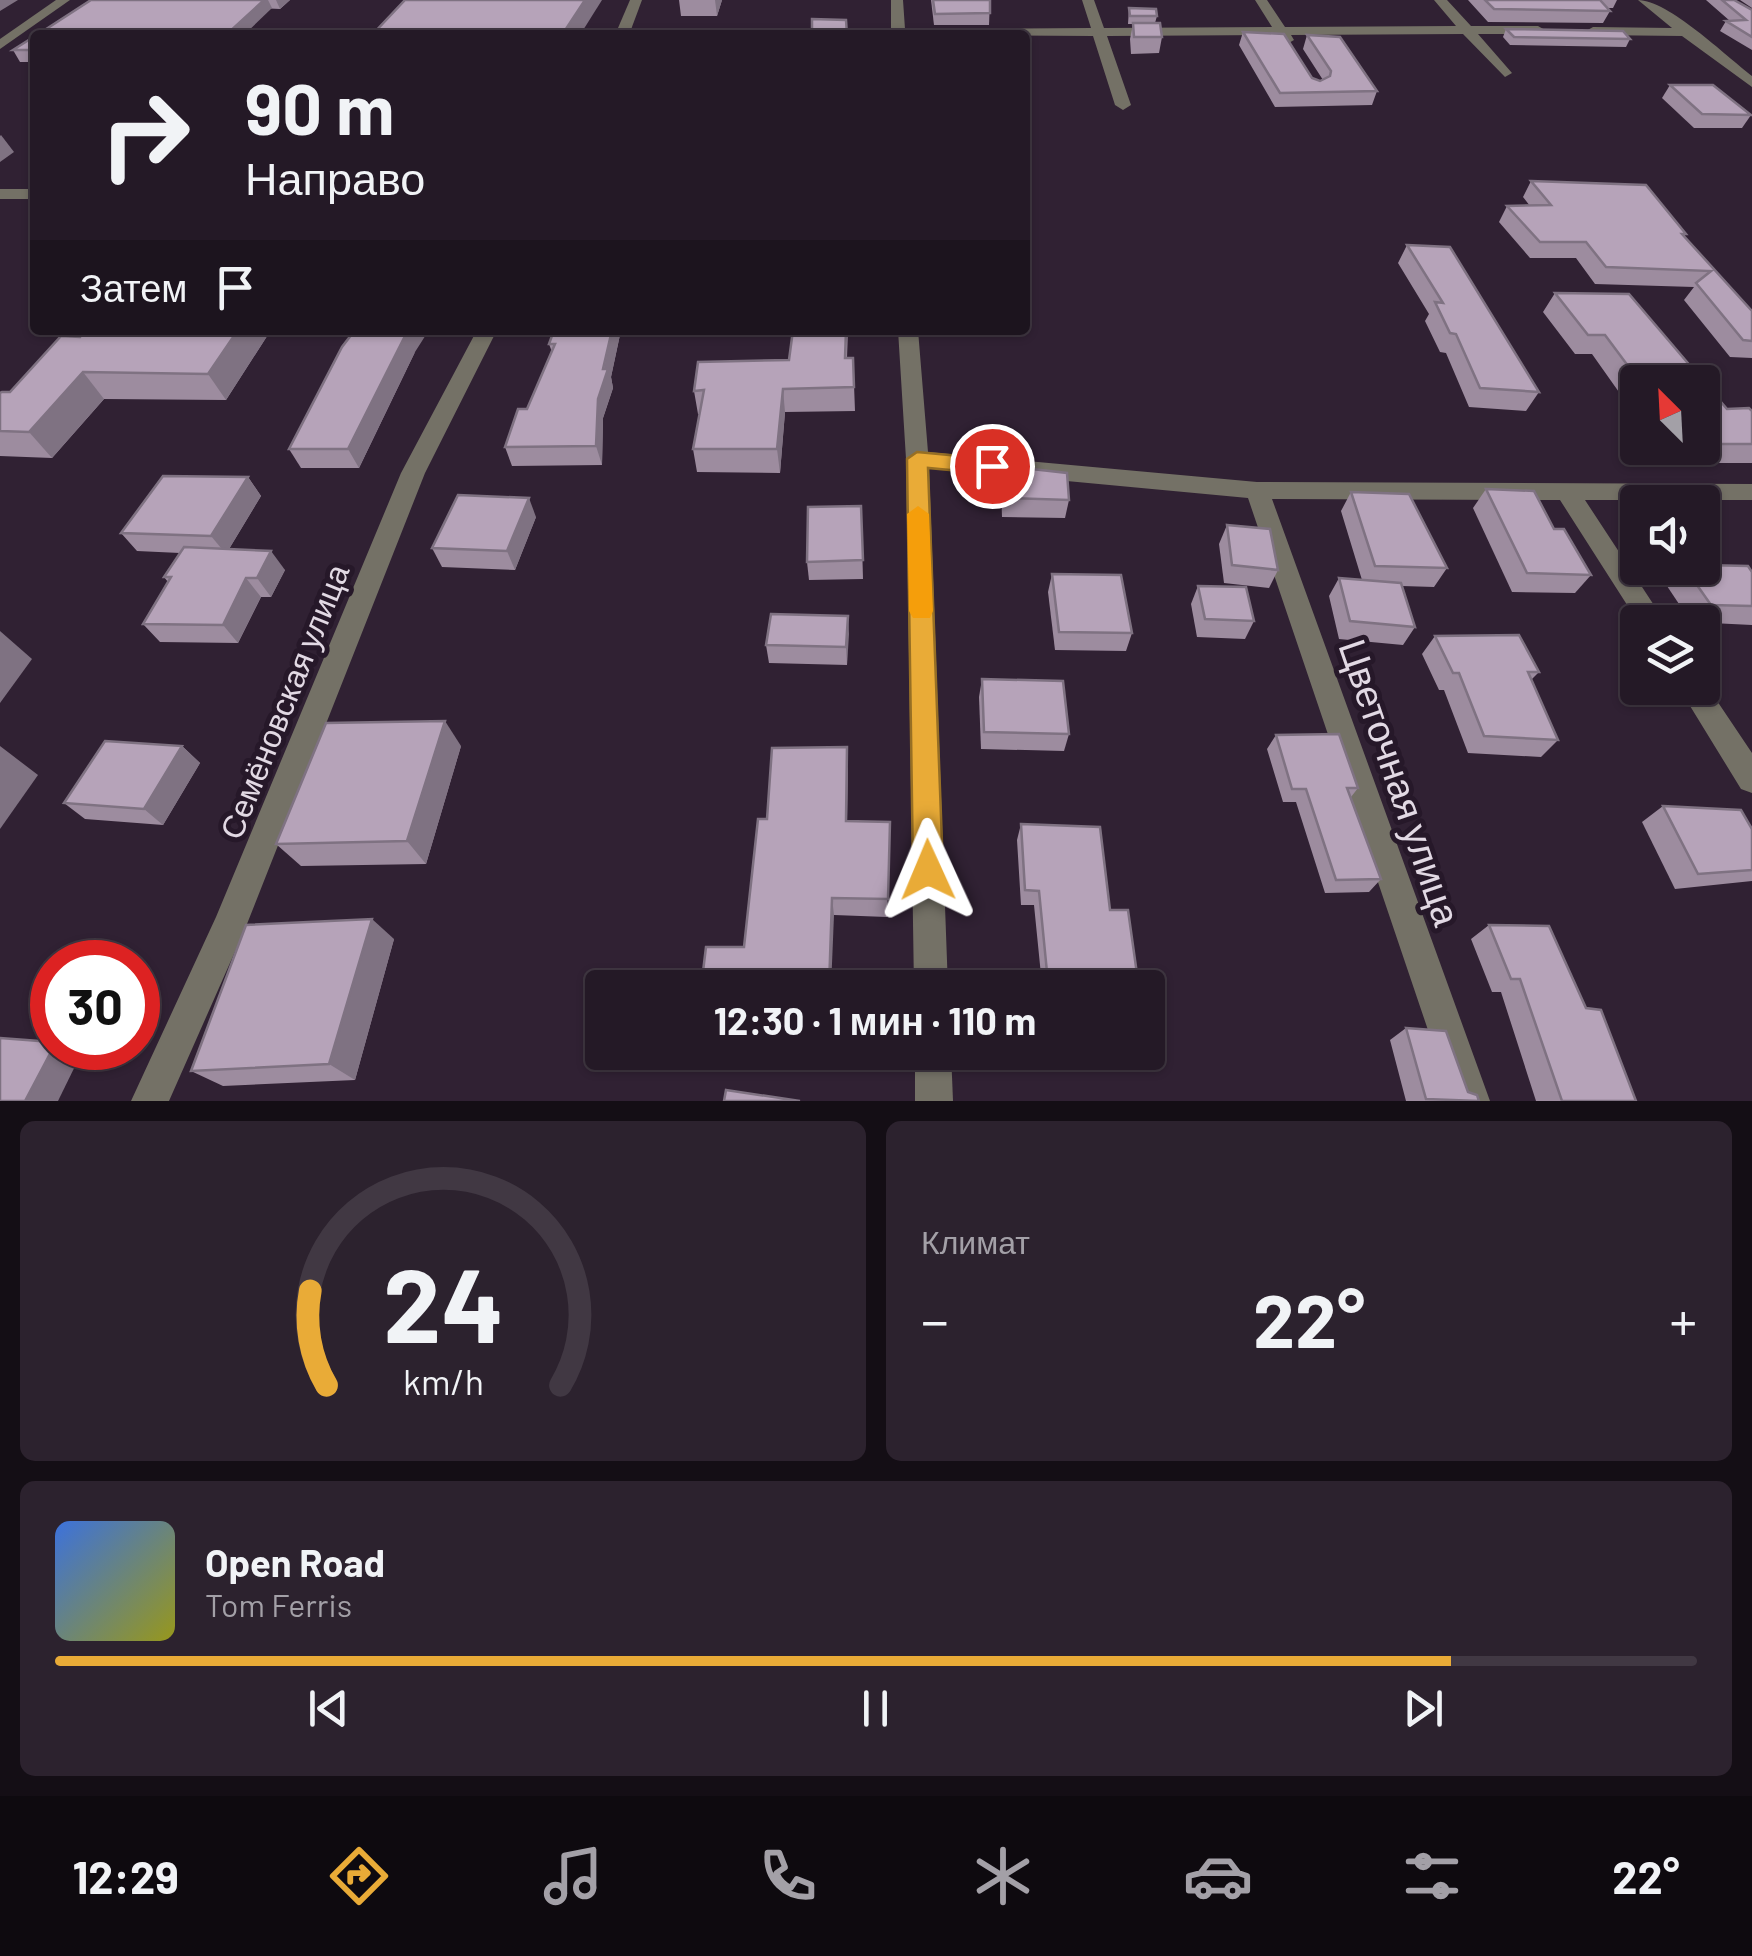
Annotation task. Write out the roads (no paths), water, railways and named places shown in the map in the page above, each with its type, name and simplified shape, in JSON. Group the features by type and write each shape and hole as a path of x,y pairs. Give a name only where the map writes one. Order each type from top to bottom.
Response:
{"street":[{"path":"0,45 64,0"},
{"path":"624,30 636,0"},
{"path":"898,0 898,30"},
{"path":"1088,0 1122,106"},
{"path":"1261,0 1299,59"},
{"path":"1440,0 1504,74"},
{"path":"1644,0 1752,83"},
{"path":"1030,33 1548,30"},
{"path":"1568,30 1688,32"},
{"path":"0,194 30,194"},
{"name":"Семёновская улица","path":"150,1101 228,928 413,472 484,335"},
{"path":"908,335 917,459 931,970"},
{"path":"917,459 1257,490 1752,492"},
{"name":"Цветочная улица","path":"1257,490 1471,1101"},
{"path":"1570,494 1641,605"},
{"path":"1705,705 1752,779"},
{"path":"933,1070 934,1101"}]}
